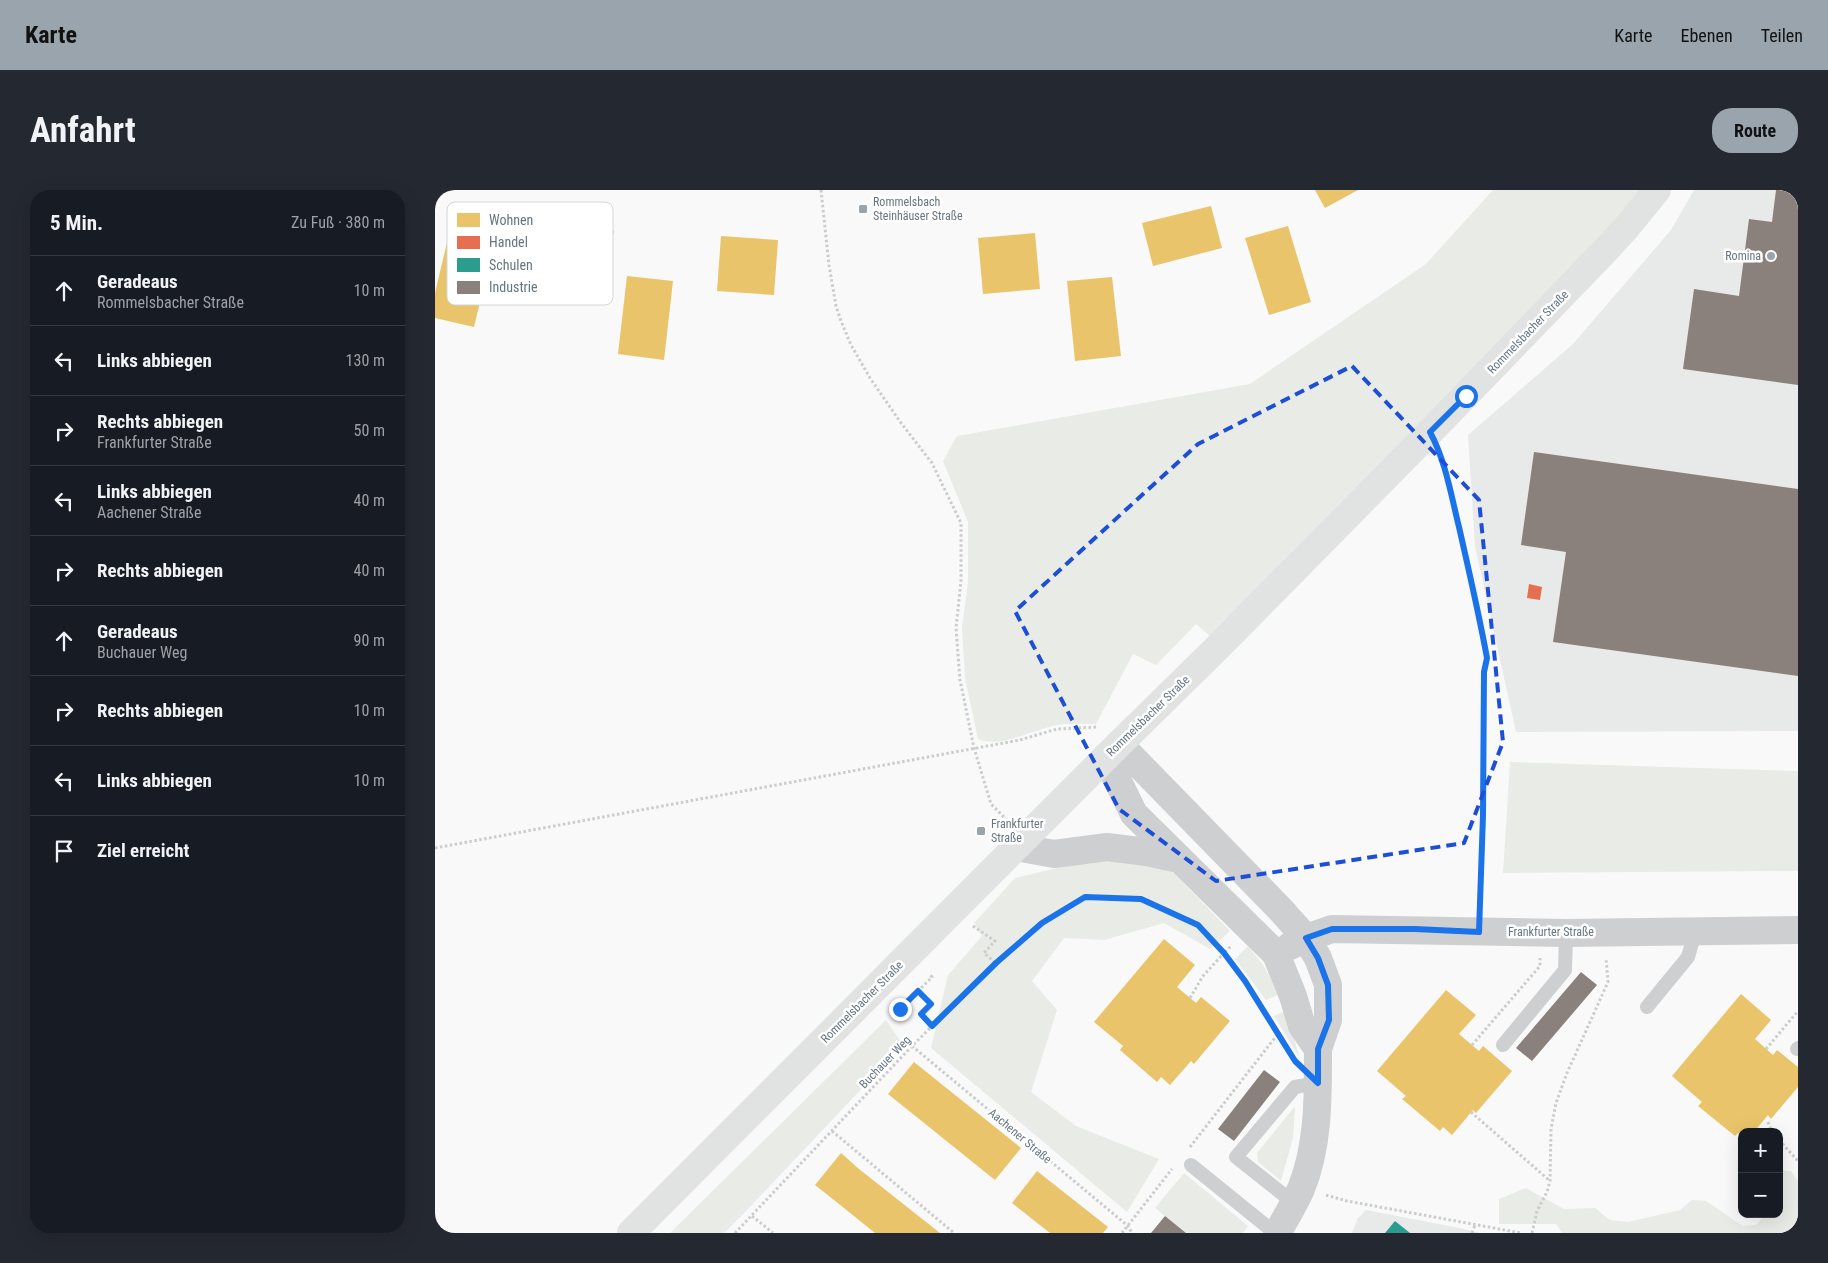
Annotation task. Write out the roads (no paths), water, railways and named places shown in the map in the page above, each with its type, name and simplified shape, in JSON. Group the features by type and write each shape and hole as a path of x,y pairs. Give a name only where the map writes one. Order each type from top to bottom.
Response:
{"main road":[{"name":"Rommelsbacher Straße","path":"631,1233 1227,638 1430,432 1602,254 1657,190"}],"street":[{"path":"1112,751 1134,814 1276,954 1293,996 1302,1026 1318,1049"},
{"path":"1112,751 1280,909 1306,938 1318,958 1328,985 1329,1020 1318,1049 1318,1083 1313,1146 1298,1195 1276,1233"},
{"path":"1020,843 1054,854 1107,847 1147,852 1179,859"},
{"name":"Frankfurter Straße","path":"1276,954 1306,938 1332,929 1566,933 1798,930"}],"lane":[{"path":"1647,1007 1688,957 1692,943 1692,931"},
{"path":"1503,1045 1565,970 1566,933"},
{"path":"1298,1195 1237,1157 1295,1087 1318,1083"},
{"path":"1191,1164 1276,1233"}],"place":[{"name":"Rommelsbach Steinhäuser Straße","path":"863,209"},
{"name":"Romina","path":"1771,256"},
{"name":"Frankfurter Straße","path":"981,831"}]}
